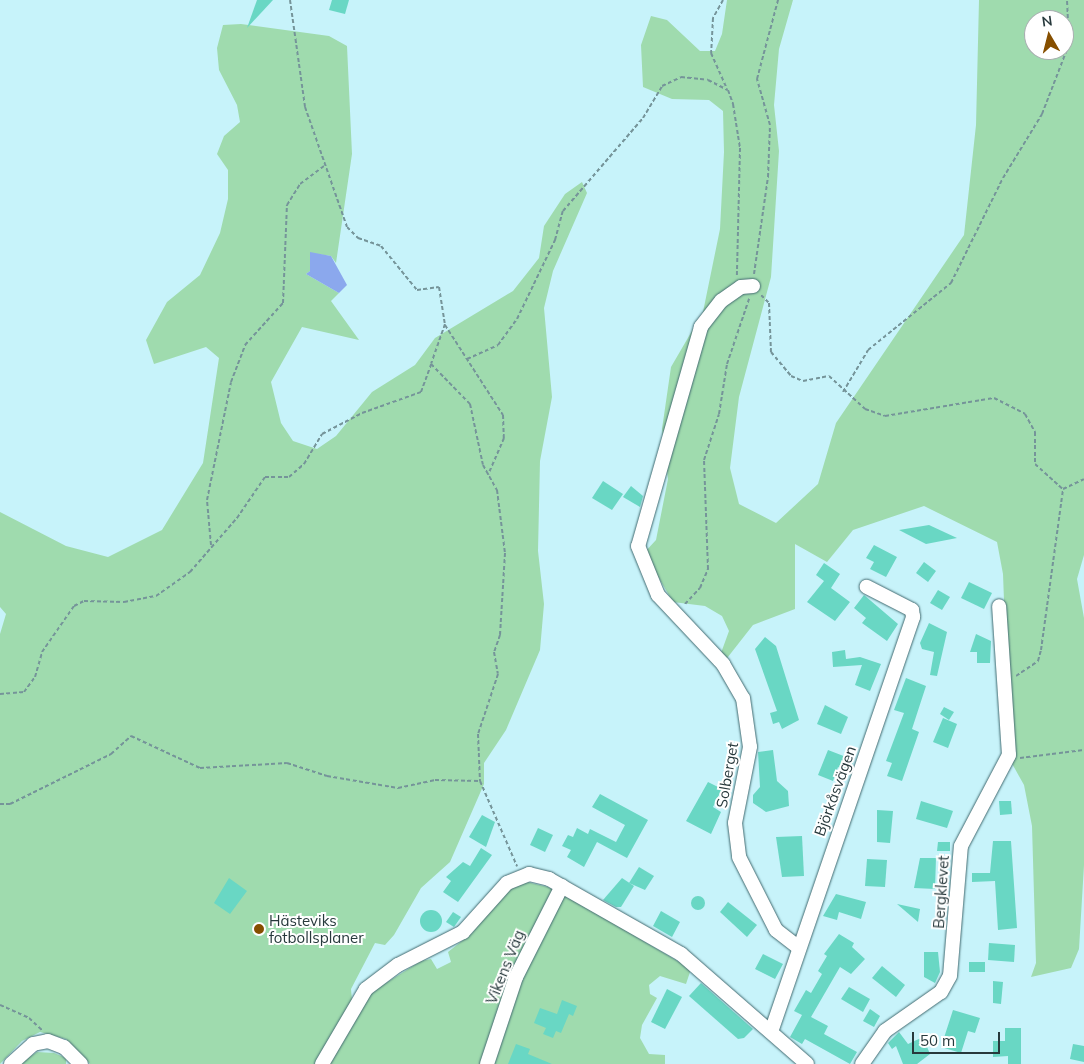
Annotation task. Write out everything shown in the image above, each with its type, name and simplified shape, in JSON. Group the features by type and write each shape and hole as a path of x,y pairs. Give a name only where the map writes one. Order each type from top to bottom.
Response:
{"street":[{"name":"Solberget","path":"747,287 721,301 701,328 640,532 638,546 658,595 723,664 743,698 750,747 735,823 739,857 776,930 799,948"},
{"name":"Björkåsvägen","path":"771,1032 913,617 912,610 866,587"},
{"name":"Bergklevet","path":"862,1064 885,1031 946,987 952,968 961,846 1009,755 1007,684 999,606"},
{"path":"322,1064 366,989 398,965 464,932 500,889 518,876 539,875 562,886 681,954 807,1064"},
{"name":"Vikens Väg","path":"487,1064 516,977 562,886"},
{"path":"11,1064 33,1044 48,1041 64,1047 81,1064"}],"path":[{"path":"290,0 305,107 324,166 347,227 358,238 381,246 417,290 439,287 445,324 503,415 504,438 488,475"},
{"path":"723,0 713,18 711,52 728,90 740,148 736,270 747,287 769,303 771,352 791,376 803,381 829,376 843,392 865,409 885,416 994,398 1025,414 1035,432 1035,464 1063,489"},
{"path":"672,612 700,588 708,569 704,460 719,414 727,364 745,321 747,287 768,176 770,124 757,79 778,0"},
{"path":"843,392 868,350 951,283 1003,178 1042,114 1069,44 1067,0"},
{"path":"467,359 498,345 516,319 555,240 563,211 643,118 662,86 681,78 708,80 728,90"},
{"path":"211,545 207,500 231,382 245,345 283,302 287,205 300,184 324,166"},
{"path":"0,694 24,692 30,685 42,652 74,606 84,600 124,602 156,596 190,572 211,545 237,518 265,476 289,478 304,464 322,434 362,412 421,392 445,324"},
{"path":"431,364 470,404 475,437 504,525 505,553 500,635 494,652 498,674 478,734 480,781 504,831 518,876"},
{"path":"1063,489 1084,479"},
{"path":"1007,684 1038,661 1063,489"},
{"path":"0,804 10,804 110,754 132,736 200,768 287,763 327,776 398,788 434,780 480,781"},
{"path":"1009,755 1022,758 1038,752 1084,750"},
{"path":"0,1005 29,1018 48,1041"}],"green space":[{"path":"727,0 793,0 779,49 774,105 779,151 771,277 739,397 730,468 739,504 776,523 818,484 836,423 964,235 976,125 979,0 1084,0 1084,555 1077,579 1084,618 1084,865 1079,949 1071,968 1031,977 1036,963 1032,826 1024,785 1010,760 1003,574 997,542 924,506 853,530 827,562 795,544 795,609 753,625 724,662 721,653 729,631 722,616 705,606 673,602 644,553 656,540 668,479 662,429 671,367 703,312 720,229 724,152 723,111 709,100 672,99 643,87 641,45 651,16 667,20 700,51 715,51 722,34"},
{"path":"241,24 329,36 347,46 352,154 336,263 331,256 310,253 310,271 306,274 339,293 331,301 359,340 302,327 271,382 281,423 293,441 317,449 336,436 372,392 415,365 435,338 513,291 539,258 544,226 565,194 582,182 587,193 553,271 544,308 552,397 540,461 538,551 544,604 540,650 506,730 484,763 484,784 450,862 421,888 394,935 385,945 375,943 351,989 352,1000 316,1064 90,1064 66,1039 40,1032 22,1041 0,1064 0,634 6,614 0,607 0,512 66,546 108,557 162,530 203,463 219,358 206,347 154,364 146,340 167,302 200,275 220,233 228,199 228,170 217,154 224,136 240,122 237,105 219,70 217,48 223,25"},
{"path":"527,882 548,887 691,969 686,984 660,976 649,985 650,994 657,998 642,1025 640,1038 649,1054 665,1055 665,1064 330,1064 370,993 421,961 431,959 437,969 451,962 448,952 472,933 499,899 515,885"},
{"path":"37,1052 54,1053 66,1058 66,1064 19,1064"}],"water":[{"path":"310,252 331,256 347,285 339,293 306,274 310,271"}],"building":[{"path":"257,0 273,0 247,28"},
{"path":"332,0 349,0 345,14 329,10"},
{"path":"603,481 623,494 612,510 592,498"},
{"path":"631,486 643,496 640,507 623,497"},
{"path":"929,525 957,538 926,544 899,530"},
{"path":"874,545 897,557 886,577 870,569 874,562 866,558"},
{"path":"924,562 936,571 928,582 916,573"},
{"path":"824,563 840,574 831,588 850,602 835,621 807,602 824,581 816,575"},
{"path":"969,582 992,593 984,609 961,598"},
{"path":"938,590 950,597 942,610 930,603"},
{"path":"864,595 898,624 887,641 862,623 866,618 854,608"},
{"path":"929,623 947,632 937,676 930,675 934,652 922,649 920,643"},
{"path":"976,634 991,641 990,663 977,663 977,652 970,652"},
{"path":"765,637 776,646 799,720 782,729 779,722 773,724 770,713 777,711 755,649"},
{"path":"845,650 846,659 860,657 881,664 870,691 855,685 862,665 833,667 832,652"},
{"path":"906,678 926,686 912,729 919,732 902,781 887,776 892,763 886,761 904,713 894,710"},
{"path":"825,705 848,717 841,734 817,724"},
{"path":"944,707 954,712 949,720 940,714"},
{"path":"943,718 957,724 948,748 933,742"},
{"path":"773,750 777,781 788,791 789,806 766,812 753,803 753,795 760,787 758,752"},
{"path":"828,750 854,760 849,772 838,767 833,781 818,775"},
{"path":"708,782 722,789 713,807 721,812 711,834 686,821"},
{"path":"600,794 648,820 627,858 597,842 584,867 567,857 571,850 562,846 568,835 573,837 577,828 588,834 590,829 616,842 625,825 592,807"},
{"path":"921,801 953,811 947,828 916,819"},
{"path":"999,801 1011,801 1012,814 1000,815"},
{"path":"877,810 893,811 890,843 877,842"},
{"path":"482,815 495,822 486,847 469,837"},
{"path":"538,828 553,835 545,852 530,845"},
{"path":"802,836 804,876 782,877 776,837"},
{"path":"993,841 1011,841 1017,928 998,930 995,881 972,882 972,873 990,873"},
{"path":"938,842 950,842 950,851 937,851"},
{"path":"481,848 492,855 458,902 443,892 451,881 446,877 463,862 470,866"},
{"path":"920,858 936,858 935,889 914,888"},
{"path":"867,859 887,860 885,887 865,886"},
{"path":"639,867 654,876 645,890 629,883"},
{"path":"229,878 247,891 230,914 214,903"},
{"path":"622,878 634,886 621,907 616,907 603,900"},
{"path":"836,894 866,902 861,919 839,912 837,920 823,916"},
{"path":"695,896 701,896 705,903 701,910 695,910 691,906 691,900"},
{"path":"728,902 757,925 747,937 720,912"},
{"path":"897,904 920,909 918,922"},
{"path":"427,910 435,910 442,917 442,925 435,932 427,932 420,925 420,917"},
{"path":"661,911 680,922 672,937 653,926"},
{"path":"453,912 461,917 454,927 446,922"},
{"path":"839,934 854,943 852,947 865,959 851,974 840,967 811,1017 828,1026 824,1034 857,1052 850,1064 805,1039 802,1044 790,1037 802,1015 794,1011 806,990 811,993 822,974 818,971 827,956 824,954"},
{"path":"989,943 1015,945 1014,962 988,960"},
{"path":"924,952 938,952 940,972 935,983 924,977"},
{"path":"763,954 783,964 775,979 755,969"},
{"path":"969,962 985,962 985,972 969,972"},
{"path":"882,966 905,985 896,997 872,978"},
{"path":"993,981 1003,982 1001,1004 993,1003"},
{"path":"701,983 753,1029 744,1038 738,1039 689,996"},
{"path":"849,987 870,999 863,1012 841,999"},
{"path":"667,989 682,997 665,1029 651,1022"},
{"path":"562,1000 577,1006 573,1016 569,1014 561,1033 556,1031 553,1038 543,1034 546,1028 534,1023 540,1008 557,1014"},
{"path":"870,1009 880,1016 874,1027 863,1021"},
{"path":"953,1010 980,1018 975,1033 968,1031 961,1053 941,1047"},
{"path":"1005,1028 1021,1028 1021,1064 1008,1064 1008,1056 993,1057 993,1041 1005,1041"},
{"path":"899,1032 908,1044 923,1037 930,1054 917,1064 903,1064 896,1046 892,1049 888,1043"},
{"path":"516,1044 530,1049 528,1054 552,1064 508,1064"},
{"path":"1073,1044 1084,1046 1084,1062 1070,1059"}],"place":[{"name":"Hästeviks fotbollsplaner","path":"259,929"}]}
